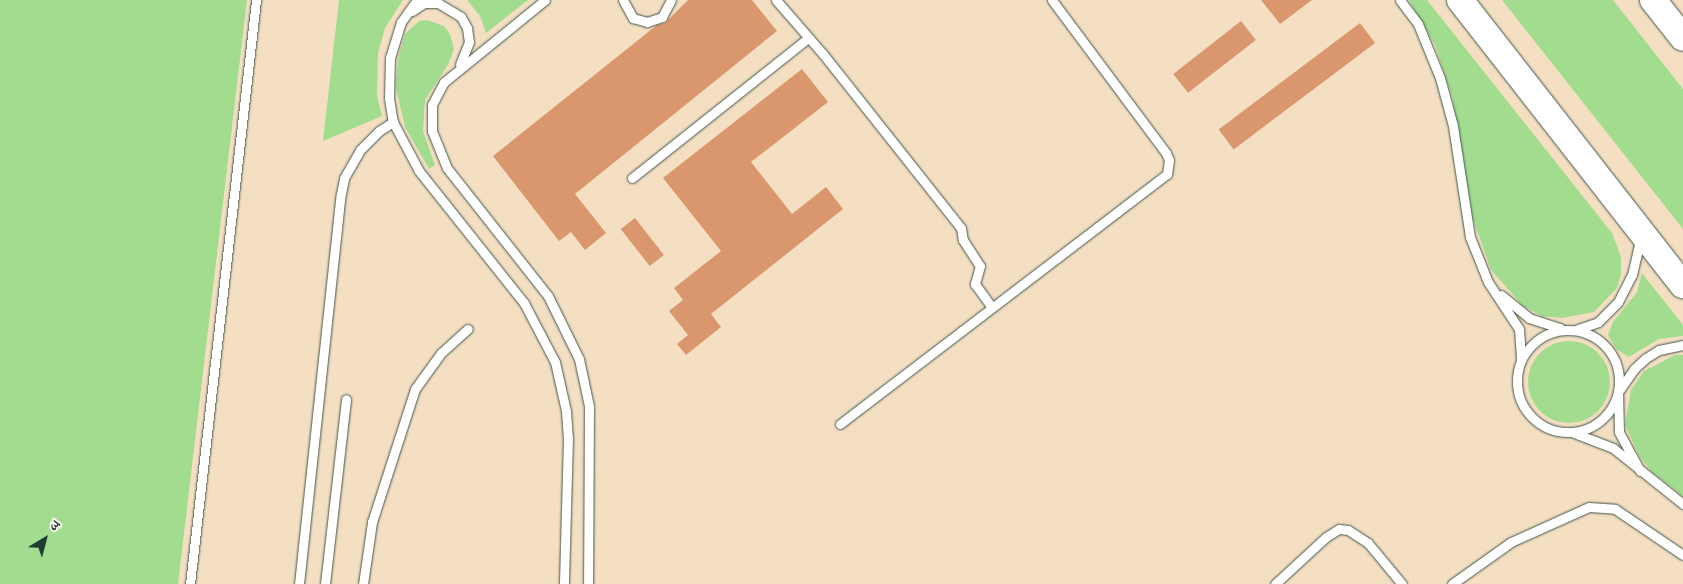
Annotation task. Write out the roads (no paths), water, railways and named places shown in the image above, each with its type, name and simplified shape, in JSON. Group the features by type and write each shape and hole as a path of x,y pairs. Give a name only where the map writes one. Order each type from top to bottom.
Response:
{"main road":[{"path":"1460,0 1683,285"},
{"path":"1654,0 1683,38"}],"lane":[{"path":"190,584 256,0"},
{"path":"416,0 401,22 394,39 388,76 393,122 419,171 524,303 555,362 566,410 568,438 564,584"},
{"path":"455,71 544,0"},
{"path":"623,0 633,18 648,22 662,17 671,0"},
{"path":"776,0 823,54 961,228 963,240 980,266 975,284 991,306"},
{"path":"840,424 991,306 1162,180 1170,167 1166,153 1052,0"},
{"path":"1400,0 1418,24 1440,78 1452,126 1470,237 1488,282 1519,329 1521,358 1516,374 1517,391 1523,406 1534,419 1548,428 1599,441 1683,504"},
{"path":"401,22 424,3 438,2 461,17 467,28 469,42 466,55 455,71 436,92 432,105 432,131 440,158 548,296 570,337 586,378 589,406 588,584"},
{"path":"632,178 808,39"},
{"path":"299,584 344,178 360,150 379,131 393,122"},
{"path":"1521,358 1542,336 1598,322 1626,289 1640,247 1640,236 1633,222"},
{"path":"1488,282 1529,318 1588,334 1608,350 1619,374 1619,432 1640,471"},
{"path":"363,584 372,522 415,389 427,370 468,329"},
{"path":"1564,432 1579,431 1598,422 1613,406 1618,392 1634,369 1646,358 1659,350 1683,345"},
{"path":"325,584 346,399"},
{"path":"1452,584 1506,544 1589,507 1615,508 1683,555"},
{"path":"1275,584 1326,537 1340,529 1348,530 1368,543 1402,584"}]}
